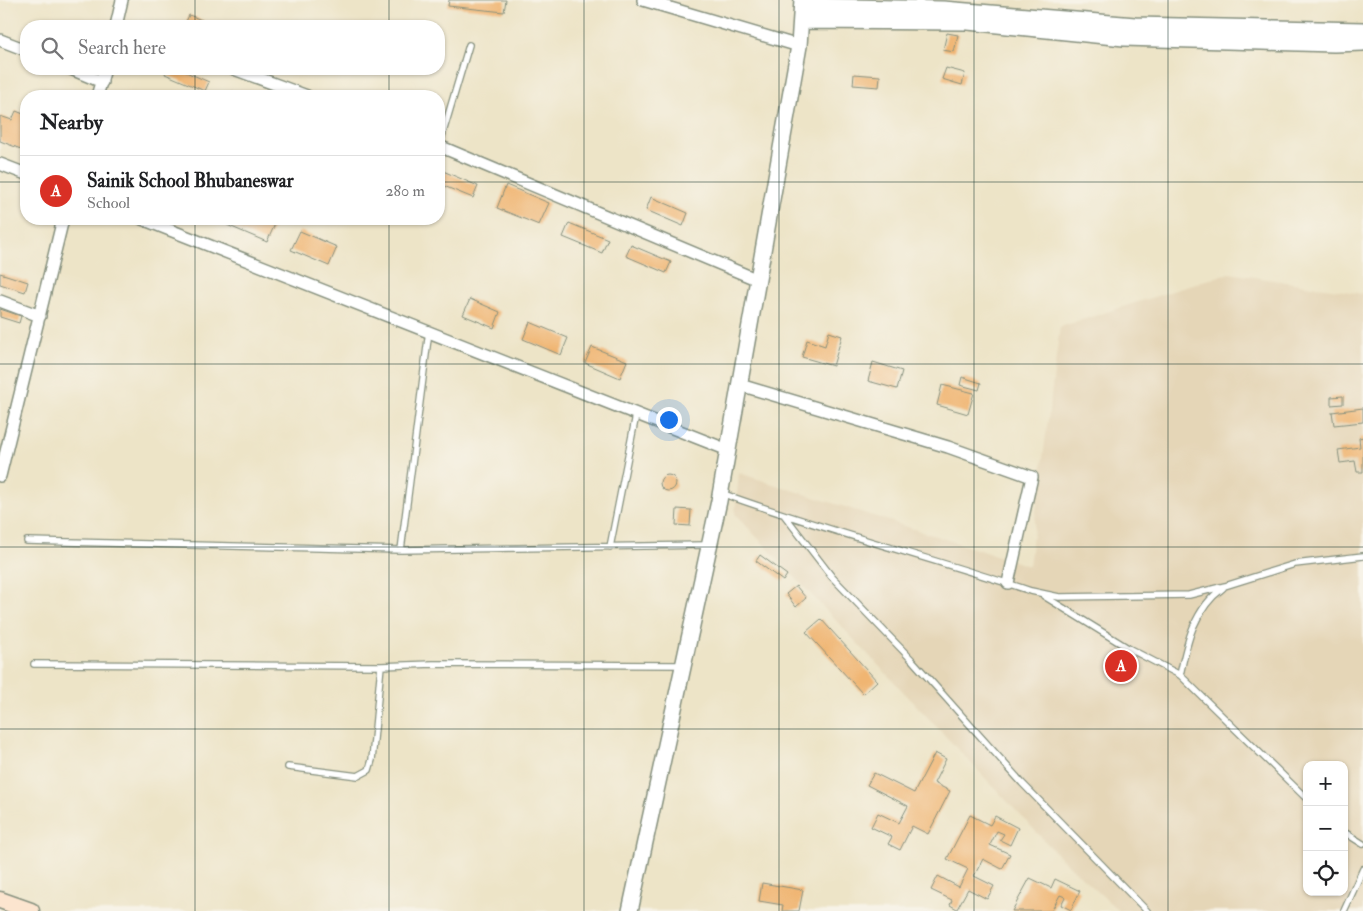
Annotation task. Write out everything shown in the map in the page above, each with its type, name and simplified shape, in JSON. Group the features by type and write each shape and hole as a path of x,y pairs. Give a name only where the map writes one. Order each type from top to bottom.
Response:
{"main road":[{"path":"0,900 31,911"}],"street":[{"path":"119,20 122,0"},
{"path":"644,0 799,46"},
{"path":"630,911 721,493 799,46 802,9"},
{"path":"802,9 952,10 1135,25 1363,30"},
{"path":"802,9 929,21 968,22 1124,38 1334,44 1363,43"},
{"path":"0,40 20,48"},
{"path":"85,75 102,82"},
{"path":"99,90 104,75"},
{"path":"250,75 291,90"},
{"path":"445,149 758,280"},
{"path":"0,164 20,172"},
{"path":"0,476 62,225"},
{"path":"157,225 728,450"},
{"path":"0,301 40,316"},
{"path":"740,385 948,447 1032,477 1008,583"}],"lane":[{"path":"445,126 469,45"},
{"path":"401,550 429,332"},
{"path":"610,547 636,415"},
{"path":"721,493 785,516 1039,593 1059,597 1180,595 1225,586 1251,576 1295,564 1363,556"},
{"path":"785,516 832,577 918,667 1022,783 1146,911"},
{"path":"27,541 401,550 710,545"},
{"path":"1180,675 1193,624 1209,598 1225,586"},
{"path":"1039,593 1128,648 1180,675 1303,795"},
{"path":"34,664 684,665"},
{"path":"288,767 358,776 368,770 372,760 381,666"},
{"path":"1348,835 1363,844"},
{"path":"1344,911 1363,869"}],"shaded area":[{"path":"1229,273 1363,294 1363,911 1119,911 1061,858 735,514 739,473 1029,566 1060,327"}],"building":[{"path":"449,0 506,0 504,12 448,6"},
{"path":"189,15 202,20 187,20"},
{"path":"947,33 958,35 954,52 943,50"},
{"path":"946,68 965,73 962,85 942,79"},
{"path":"854,74 880,76 879,87 853,85"},
{"path":"167,75 193,75 209,82 205,90"},
{"path":"16,111 20,113 20,149 0,141 0,116 12,120"},
{"path":"445,172 478,186 473,198 445,186"},
{"path":"506,185 549,203 539,225 497,208"},
{"path":"651,197 688,213 683,226 646,210"},
{"path":"569,223 608,239 602,253 563,237"},
{"path":"227,225 275,225 267,242"},
{"path":"300,231 337,247 329,266 291,250"},
{"path":"631,245 671,262 666,273 626,256"},
{"path":"0,273 28,282 25,292 0,284"},
{"path":"470,299 500,312 494,328 463,315"},
{"path":"0,309 21,316 19,323 0,317"},
{"path":"530,322 568,338 561,355 523,339"},
{"path":"829,332 842,336 833,366 802,357 807,340 825,346"},
{"path":"592,347 627,361 620,378 585,363"},
{"path":"873,362 902,371 897,389 868,381"},
{"path":"962,377 981,383 979,390 960,385"},
{"path":"942,385 974,393 968,414 937,405"},
{"path":"1343,396 1343,404 1331,405 1331,397"},
{"path":"1363,408 1363,422 1334,425 1332,412"},
{"path":"1363,437 1363,472 1357,472 1355,461 1340,463 1338,450 1360,447 1359,438"},
{"path":"668,475 674,477 676,483 674,489 668,491 662,489 660,483 662,477"},
{"path":"677,509 691,510 690,526 676,525"},
{"path":"760,555 787,575 783,581 756,561"},
{"path":"796,586 806,598 796,607 786,594"},
{"path":"821,619 877,681 863,694 806,632"},
{"path":"935,753 946,759 934,783 950,791 928,834 912,826 900,850 888,844 892,837 871,827 878,813 899,823 908,806 867,785 874,773 914,793"},
{"path":"970,815 990,825 995,816 1018,828 1010,845 1000,840 1004,834 997,831 990,845 1010,854 1002,869 983,859 974,876 994,886 987,899 968,889 957,909 950,905 952,900 931,890 938,876 959,887 968,869 947,859"},
{"path":"1030,878 1051,888 1055,879 1080,891 1071,910 1061,905 1065,897 1060,895 1052,910 1055,911 1012,911"},
{"path":"762,883 803,890 799,911 782,911 783,905 759,901"}],"place":[{"name":"Sainik School Bhubaneswar","path":"1121,666"}]}
